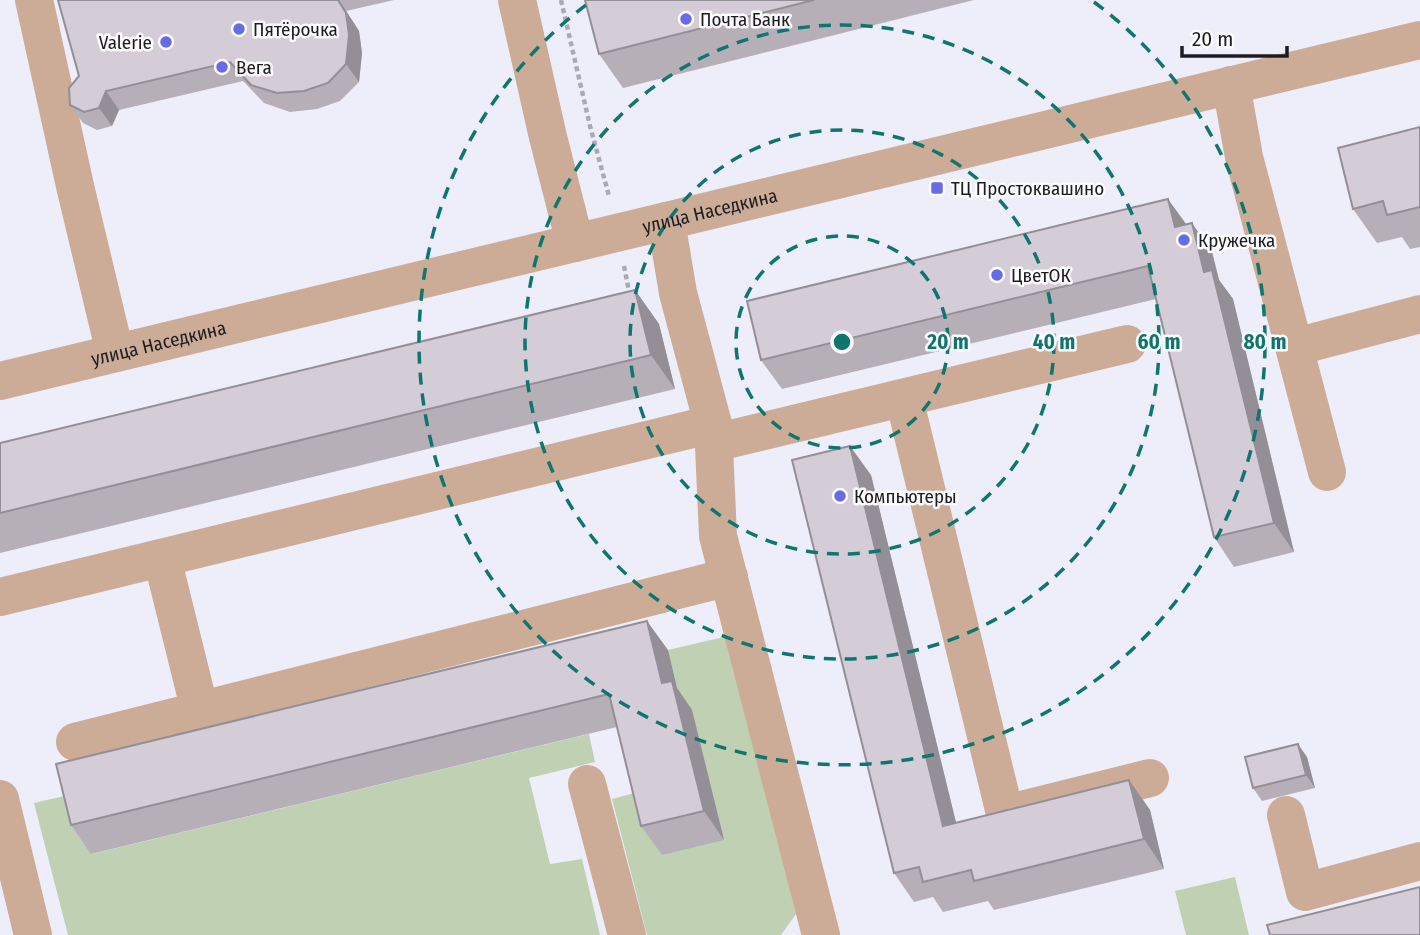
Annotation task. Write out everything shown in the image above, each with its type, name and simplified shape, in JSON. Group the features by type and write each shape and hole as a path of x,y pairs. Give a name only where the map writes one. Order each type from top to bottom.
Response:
{"street":[{"path":"34,0 115,353"},
{"path":"517,0 575,243"},
{"name":"улица Наседкина","path":"0,381 1420,40"},
{"path":"1230,85 1244,157 1327,472"},
{"path":"666,221 678,293 714,434 718,536 821,935"},
{"path":"1295,347 1420,314"},
{"path":"0,597 714,434 904,398 1127,344"},
{"path":"904,398 1005,814 1150,778"},
{"path":"162,558 200,711"},
{"path":"75,742 729,577"},
{"path":"587,784 627,935"},
{"path":"0,799 33,935"},
{"path":"1286,815 1305,892 1420,861"}],"path":[{"path":"561,0 590,127 618,232 631,304"}],"green space":[{"path":"728,636 796,914 781,935 647,935 612,799 646,790 683,713 668,650"},
{"path":"589,734 595,762 529,778 550,864 582,859 600,935 68,935 34,803 77,793 92,854"},
{"path":"1235,877 1249,935 1186,935 1175,891"}],"building":[{"name":"Вега","path":"58,0 338,0 346,13 349,35 346,64 328,83 304,91 277,93 251,85 230,62 106,91 99,108 84,112 70,105 69,88 79,76"},
{"path":"585,0 814,0 599,54"},
{"path":"1420,127 1420,207 1387,215 1383,201 1353,209 1338,148"},
{"path":"1168,199 1175,227 1192,223 1204,272 1212,270 1274,523 1214,537 1148,266 761,360 747,301"},
{"path":"635,290 651,355 0,513 0,443"},
{"path":"850,446 943,826 1129,780 1144,839 974,881 971,870 923,882 919,867 894,873 792,460"},
{"path":"647,621 662,683 672,681 704,811 641,826 609,694 71,825 56,764"},
{"path":"1298,744 1306,775 1253,788 1245,757"},
{"path":"1420,887 1420,935 1270,935 1267,925"}],"place":[{"name":"Почта Банк","path":"686,19"},
{"name":"Пятёрочка","path":"239,29"},
{"name":"Valerie","path":"166,42"},
{"name":"Вега","path":"222,67"},
{"name":"ТЦ Простоквашино","path":"937,188"},
{"name":"Кружечка","path":"1184,240"},
{"name":"ЦветОК","path":"997,275"},
{"name":"Компьютеры","path":"840,496"}]}
